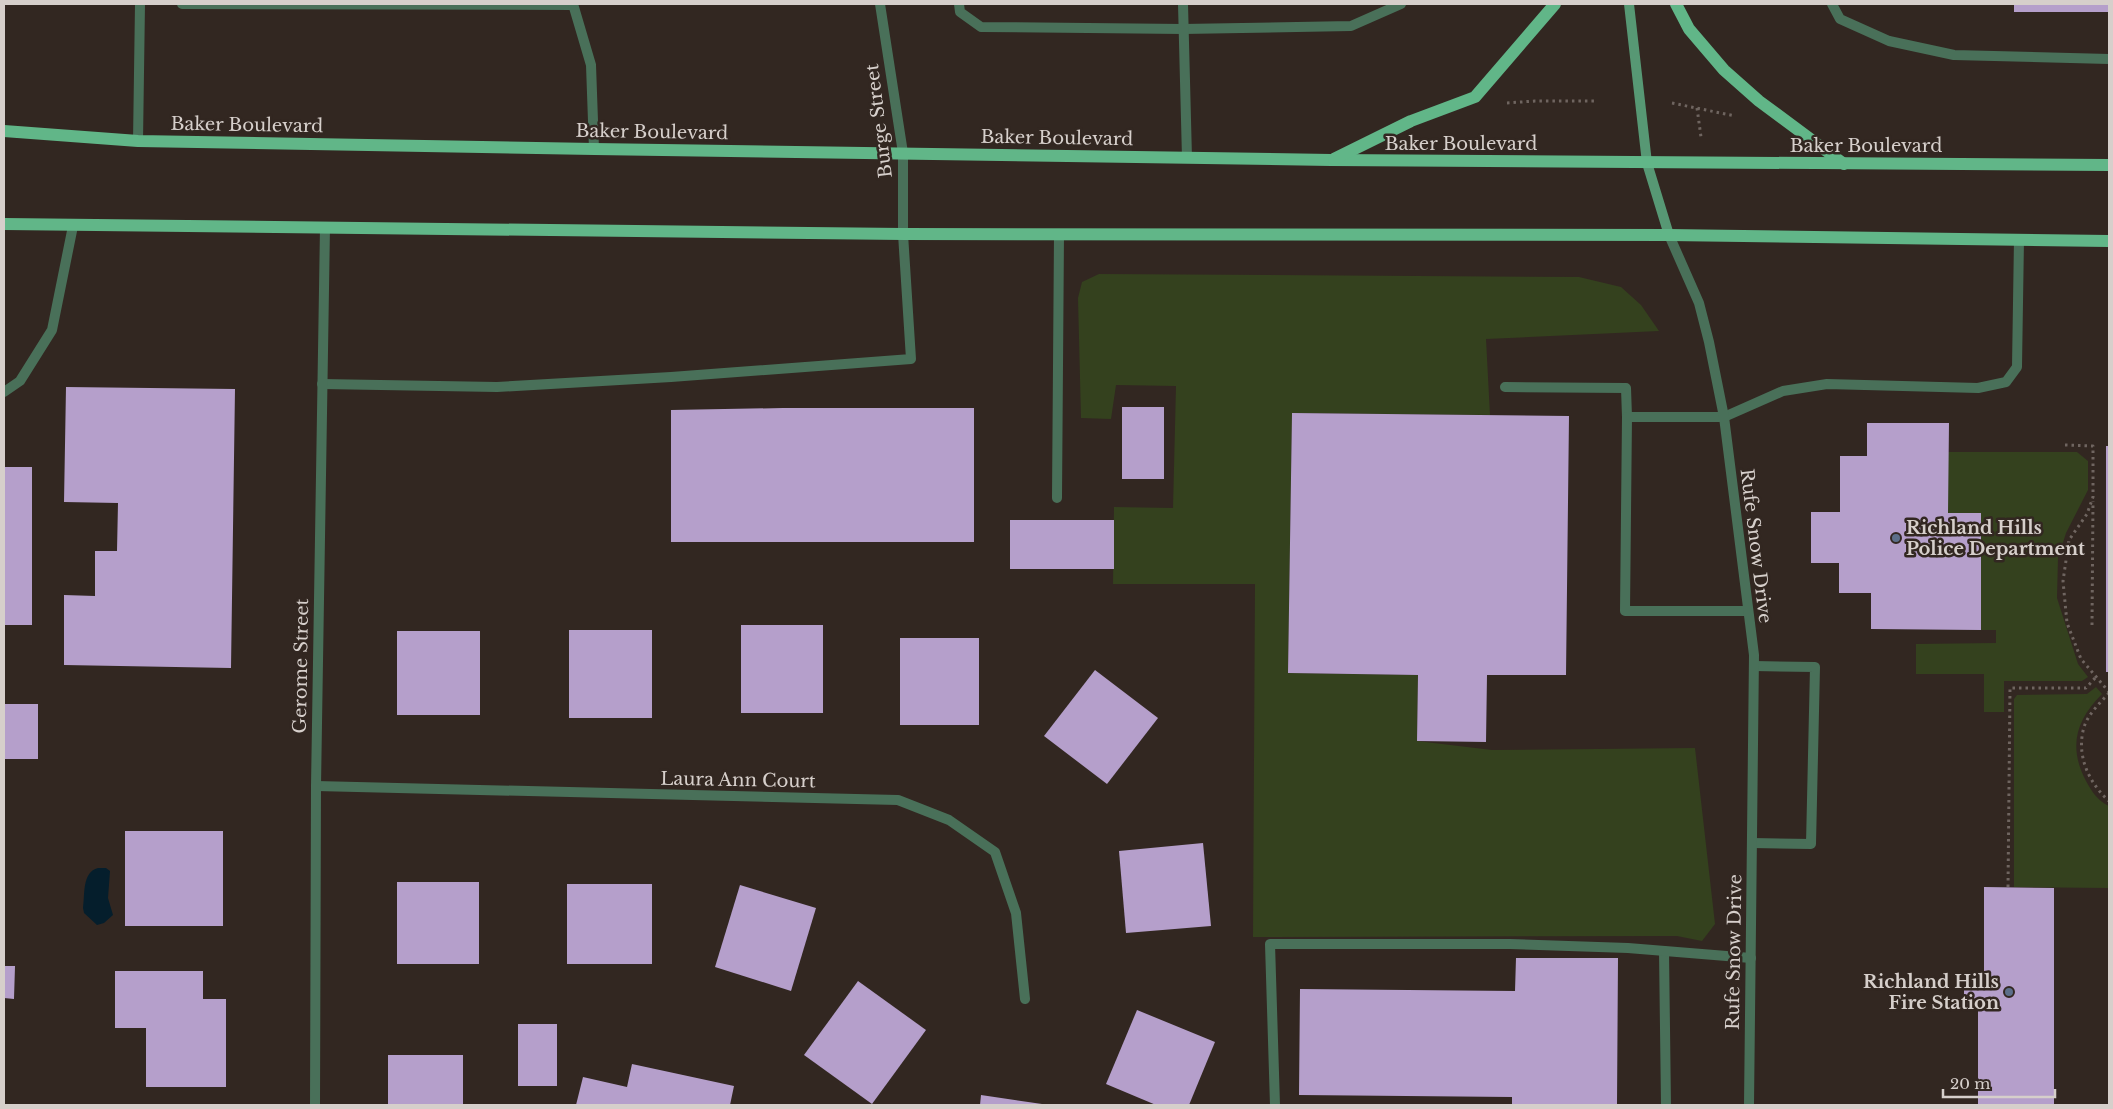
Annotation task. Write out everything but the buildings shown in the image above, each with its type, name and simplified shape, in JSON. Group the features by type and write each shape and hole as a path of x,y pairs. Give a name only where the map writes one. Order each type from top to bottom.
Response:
{"main road":[{"path":"1331,160 1411,120 1475,97 1555,4"},
{"name":"Rufe Snow Drive","path":"1629,4 1647,163 1669,235"},
{"path":"1676,4 1689,28 1724,70 1759,101 1844,164"},
{"name":"Baker Boulevard","path":"4,131 138,141 904,154 1647,163 2109,165"},
{"path":"4,224 903,234 1669,235 2109,240"}],"street":[{"path":"138,141 140,4"},
{"path":"182,4 573,4 590,65 594,148"},
{"name":"Burge Street","path":"322,384 496,387 680,377 911,359 903,234 904,154 880,4"},
{"path":"959,4 960,12 981,27 1183,29 1352,26 1401,4"},
{"path":"1183,4 1187,158"},
{"path":"1832,4 1840,18 1889,41 1954,55 2109,59"},
{"path":"4,392 20,381 52,330 73,226"},
{"name":"Gerome Street","path":"315,1105 316,786 325,228"},
{"path":"1057,498 1059,234"},
{"name":"Rufe Snow Drive","path":"1669,235 1699,303 1724,417 1754,666 1749,1105"},
{"path":"1627,416 1724,417 1783,391 1827,384 1978,388 2006,382 2017,367 2019,239"},
{"path":"1505,387 1626,388 1624,611 1748,610"},
{"path":"1752,842 1812,844 1815,667 1754,666"},
{"name":"Laura Ann Court","path":"316,786 898,800 949,820 995,852 1016,913 1025,999"},
{"path":"1275,1105 1270,944 1510,944 1628,948 1750,958"},
{"path":"1664,951 1666,1105"}],"path":[{"path":"1507,103 1597,101"},
{"path":"1672,103 1740,117"},
{"path":"1697,108 1701,137"},
{"path":"2065,445 2094,446 2092,626"},
{"path":"2094,497 2087,514 2069,540 2063,581 2067,623 2081,659 2109,692 2091,714 2083,731 2082,744 2086,770 2099,792 2109,801"},
{"path":"2008,887 2010,688 2086,688 2096,677"}],"green space":[{"path":"1099,274 1579,277 1621,287 1641,305 1659,331 1486,339 1490,415 1292,413 1288,673 1418,675 1417,741 1492,750 1695,748 1715,924 1702,941 1677,936 1253,937 1255,584 1113,584 1114,507 1173,508 1176,386 1116,385 1111,419 1081,418 1078,298 1082,282"},
{"path":"1948,452 2077,452 2088,461 2088,490 2066,533 2058,558 2057,598 2078,664 2088,677 2082,681 2004,681 2004,712 1984,712 1984,674 1916,674 1916,644 1996,643 1996,630 1981,630 1981,513 1948,513"},
{"path":"2096,687 2102,694 2086,714 2081,724 2076,745 2080,769 2086,781 2096,796 2109,806 2109,888 2014,887 2014,699 2017,695 2087,694"}],"water":[{"path":"106,868 110,871 108,898 113,915 104,923 97,925 84,913 83,908 87,879 93,870"}],"place":[{"name":"Richland Hills Police Department","path":"1896,538"},
{"name":"Richland Hills Fire Station","path":"2009,992"}]}
